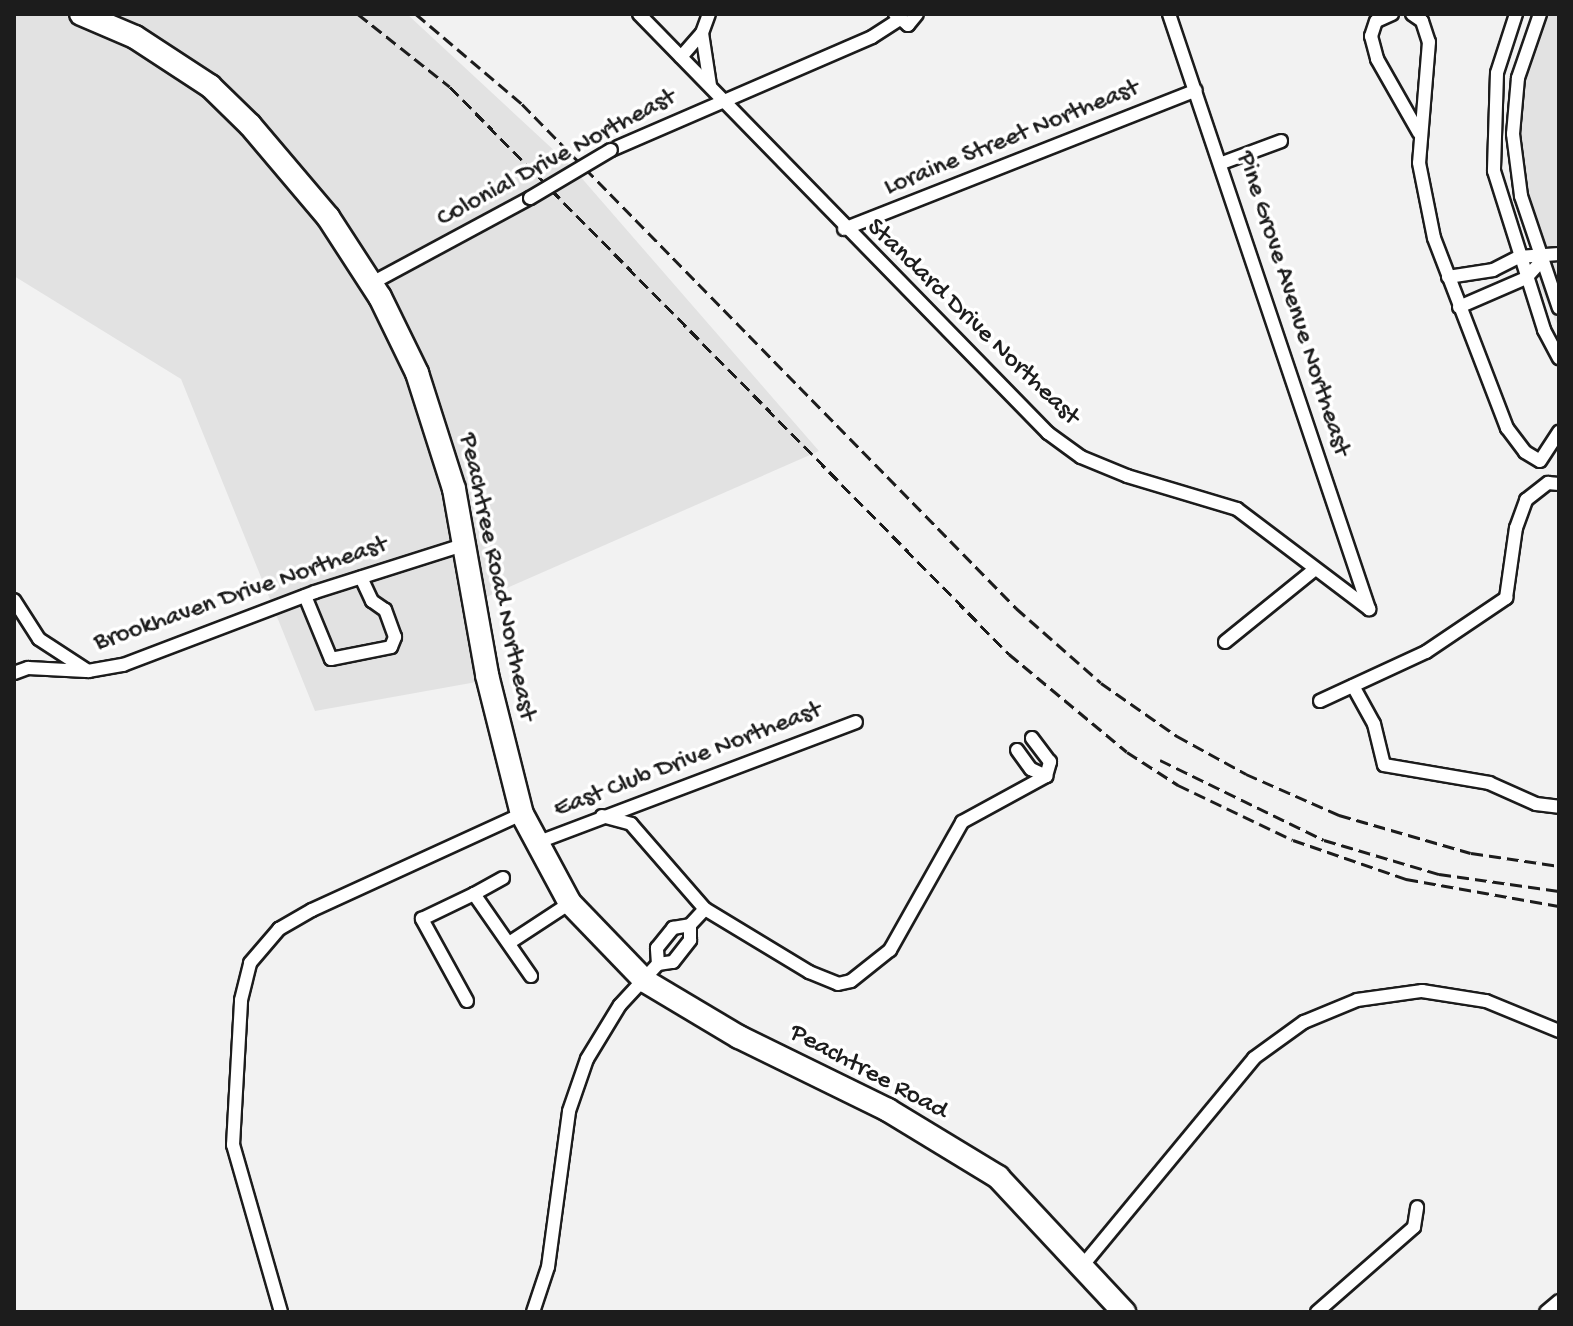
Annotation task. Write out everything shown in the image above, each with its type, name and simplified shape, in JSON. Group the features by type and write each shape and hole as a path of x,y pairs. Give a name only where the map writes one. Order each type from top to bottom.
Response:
{"highway":[{"name":"Peachtree Road Northeast","path":"81,14 106,19 191,72 248,123 328,217 372,283 427,399 454,489 487,675 522,814 570,903"},
{"name":"Peachtree Road","path":"570,903 652,973 979,1164 1011,1188 1124,1312"}],"street":[{"name":"Standard Drive Northeast","path":"639,14 844,229 1048,433 1081,457 1127,476 1237,509 1369,609"},
{"path":"681,57 702,33 709,14"},
{"path":"917,14 929,14"},
{"name":"Colonial Drive Northeast","path":"372,283 530,198 611,150 719,99 872,37 896,18 908,25 917,14"},
{"name":"Pine Grove Avenue Northeast","path":"1169,14 1222,163 1369,609"},
{"path":"1392,14 1376,21 1371,36 1377,59 1419,133"},
{"path":"1412,14 1422,21 1429,42 1419,133 1423,197 1448,277 1481,370 1525,452 1540,461 1559,432"},
{"path":"1516,14 1497,73 1491,134 1500,202 1526,278 1559,358"},
{"path":"1540,14 1518,78 1513,134 1521,196 1559,308"},
{"path":"702,33 710,85"},
{"name":"Loraine Street Northeast","path":"844,229 1196,90"},
{"path":"1222,163 1281,141"},
{"path":"1448,277 1488,271 1519,257 1543,259 1559,254"},
{"path":"1459,307 1526,278 1543,259"},
{"path":"1320,701 1426,652 1506,598 1516,528 1526,500 1558,480"},
{"name":"Brookhaven Drive Northeast","path":"14,600 39,639 88,671 123,665 305,596 463,545"},
{"path":"1225,642 1315,569"},
{"path":"305,596 331,659 391,647 395,637 385,610 372,601 361,577"},
{"path":"14,673 28,668 88,671"},
{"path":"1353,686 1374,724 1384,765 1489,783 1536,804 1559,807"},
{"name":"East Club Drive Northeast","path":"536,843 856,722"},
{"path":"602,816 631,824 705,909 809,972 838,984 851,981 890,950 962,822 1046,776 1050,762 1036,742 1021,755 1039,775 1046,776"},
{"path":"281,1312 233,1145 241,1000 250,963 279,929 312,910 522,814"},
{"path":"467,1001 422,919 503,878"},
{"path":"474,894 531,976"},
{"path":"509,943 570,903"},
{"path":"652,973 657,948 673,928 690,925 705,909"},
{"path":"533,1312 548,1267 575,1089 602,1030 652,973 673,962 690,940 690,925"},
{"path":"1083,1265 1254,1058 1304,1022 1357,1000 1422,991 1486,1001 1559,1031"},
{"path":"1317,1312 1414,1227 1417,1207"},
{"path":"1546,1312 1559,1301"}],"shaded area":[{"path":"14,14 407,14 572,167 819,451 475,602 482,681 315,711 181,379 14,276"},
{"path":"1538,14 1559,14 1559,328 1540,287 1509,118"}],"railway":[{"path":"358,14 450,87 1009,654 1127,752 1178,785 1293,840 1406,879 1559,906"},
{"path":"416,14 522,104 1016,608 1101,683 1177,736 1246,774 1339,815 1471,853 1559,866"},
{"path":"1160,760 1324,840 1439,874 1559,891"}]}
